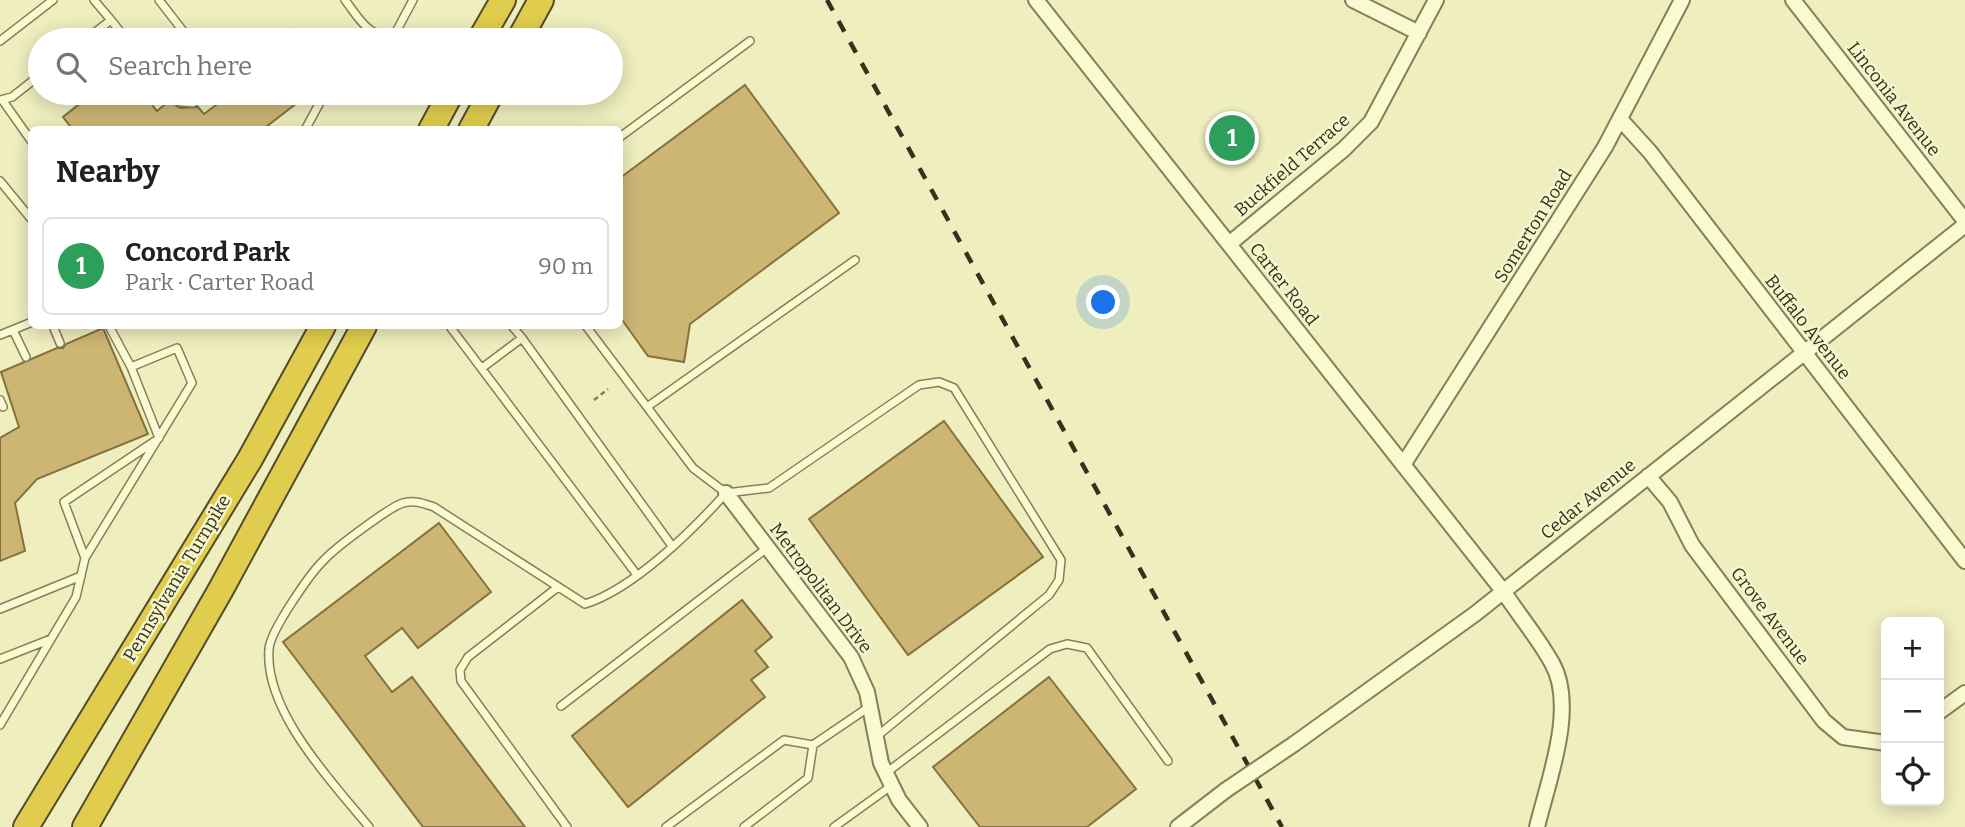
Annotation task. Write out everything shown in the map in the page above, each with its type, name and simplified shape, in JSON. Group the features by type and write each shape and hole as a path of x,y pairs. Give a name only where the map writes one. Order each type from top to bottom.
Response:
{"highway":[{"path":"487,28 502,0"},
{"path":"526,28 541,0"},
{"path":"433,126 445,105"},
{"path":"473,126 485,105"},
{"name":"Pennsylvania Turnpike","path":"26,827 250,459 321,329"},
{"path":"85,827 220,591 362,329"}],"street":[{"name":"Carter Road","path":"1036,0 1503,591 1554,665 1562,696 1559,737 1537,827"},
{"path":"1353,0 1419,33"},
{"name":"Buckfield Terrace","path":"1228,244 1344,149 1371,122 1436,0"},
{"name":"Somerton Road","path":"1403,465 1620,119 1682,0"},
{"name":"Linconia Avenue","path":"1793,0 1965,223"},
{"name":"Buffalo Avenue","path":"1620,119 1650,152 1965,561"},
{"name":"Cedar Avenue","path":"1178,827 1503,591 1965,223"},
{"name":"Grove Avenue","path":"1648,476 1670,502 1692,545 1824,721 1843,737 1881,742"},
{"name":"Metropolitan Drive","path":"726,493 852,657 867,692 874,739 888,779 920,827"},
{"path":"1944,708 1965,693"}],"lane":[{"path":"0,41 53,0"},
{"path":"94,0 117,28"},
{"path":"159,0 181,28"},
{"path":"345,0 367,28"},
{"path":"402,0 409,8"},
{"path":"398,28 413,0"},
{"path":"101,28 111,20"},
{"path":"623,135 750,41"},
{"path":"28,83 1,101 28,137"},
{"path":"307,126 319,105"},
{"path":"0,181 28,215"},
{"path":"647,407 855,260"},
{"path":"0,335 28,324"},
{"path":"54,329 60,343"},
{"path":"111,329 131,367 159,438"},
{"path":"452,329 637,575"},
{"path":"514,329 672,546"},
{"path":"588,329 693,468 726,493"},
{"path":"13,330 26,358"},
{"path":"482,368 522,338"},
{"path":"0,725 76,597 85,558 192,383 177,348 131,367"},
{"path":"369,827 312,758 276,699 269,648 287,611 325,559 400,503 417,500 434,507 585,604 610,597 697,526 726,493 769,488 919,385 939,382 954,388 1061,560 1059,580 1049,595 874,739"},
{"path":"85,558 64,502 159,438"},
{"path":"561,706 767,548"},
{"path":"0,609 81,576"},
{"path":"558,587 468,657 460,670 461,681 567,827"},
{"path":"0,659 51,639"},
{"path":"834,827 888,779 1050,649 1067,644 1087,648 1168,761"},
{"path":"666,827 784,740 813,745 869,707"},
{"path":"744,827 808,778 813,745"}],"path":[{"path":"594,400 608,389"}],"building":[{"path":"745,85 839,213 690,324 684,362 648,356 623,321 623,176"},
{"path":"78,105 152,105 157,111 164,105 175,105 180,108 198,107 204,114 216,105 294,105 267,126 70,126 63,117"},
{"path":"103,329 148,434 37,479 15,503 25,551 0,561 0,438 19,427 1,372 57,348 63,348 66,344"},
{"path":"944,421 1043,557 908,655 809,519"},
{"path":"439,523 491,592 418,648 402,628 365,656 392,692 412,677 525,827 423,827 283,642"},
{"path":"742,600 772,637 755,651 768,667 751,680 765,697 628,807 572,736"},
{"path":"1049,677 1136,789 1087,827 980,827 933,767"}],"railway":[{"path":"827,0 1282,827"}],"place":[{"name":"Concord Park","path":"1232,138"}]}
